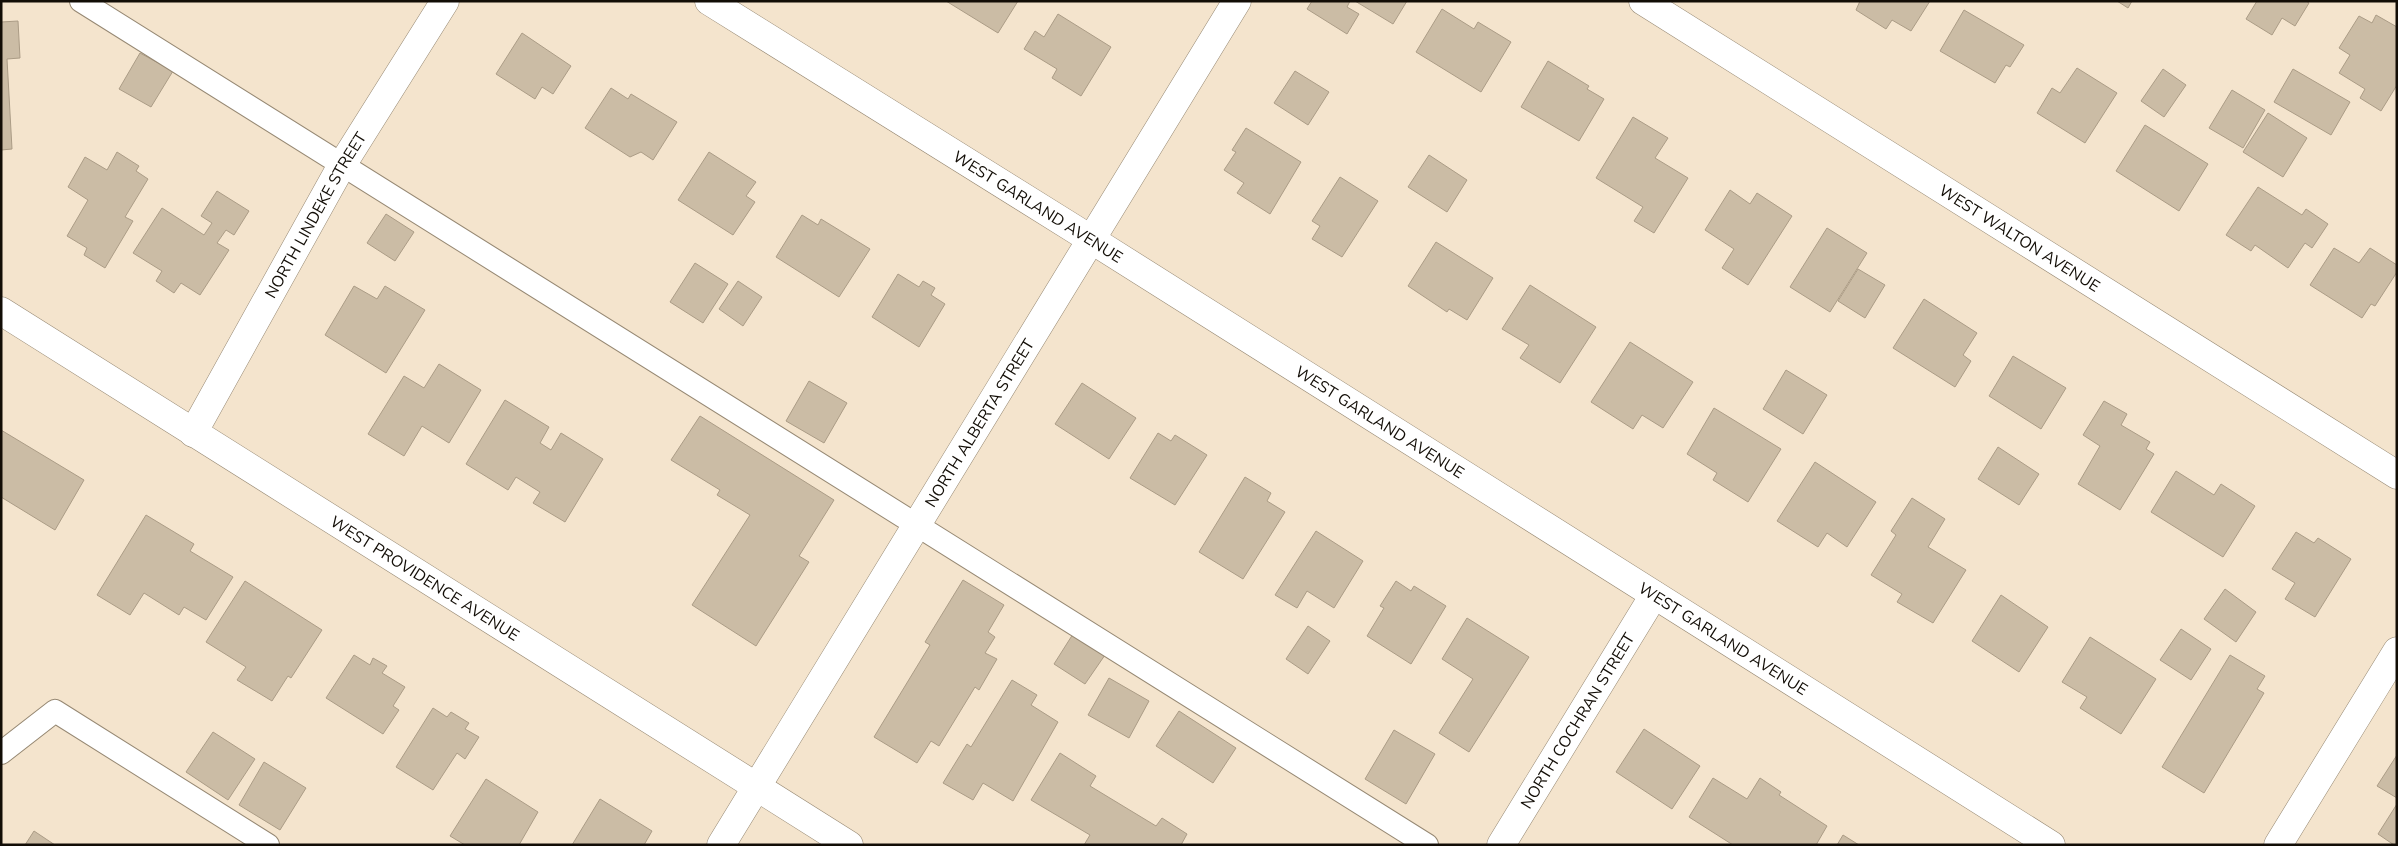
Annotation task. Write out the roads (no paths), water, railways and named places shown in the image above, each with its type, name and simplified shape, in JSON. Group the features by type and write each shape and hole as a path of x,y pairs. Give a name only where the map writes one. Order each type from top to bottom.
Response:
{"street":[{"name":"NORTH LINDEKE STREET","path":"193,432 342,166 446,1"},
{"name":"WEST GARLAND AVENUE","path":"709,1 1092,240 2051,845"},
{"name":"NORTH ALBERTA STREET","path":"721,845 1237,1"},
{"name":"WEST WALTON AVENUE","path":"1643,1 2397,475"},
{"name":"WEST PROVIDENCE AVENUE","path":"1,311 849,845"},
{"name":"NORTH COCHRAN STREET","path":"1501,845 1654,595"},
{"path":"2278,845 2397,650"}],"lane":[{"path":"81,1 1426,845"},
{"path":"1,753 55,712 268,845"}]}
